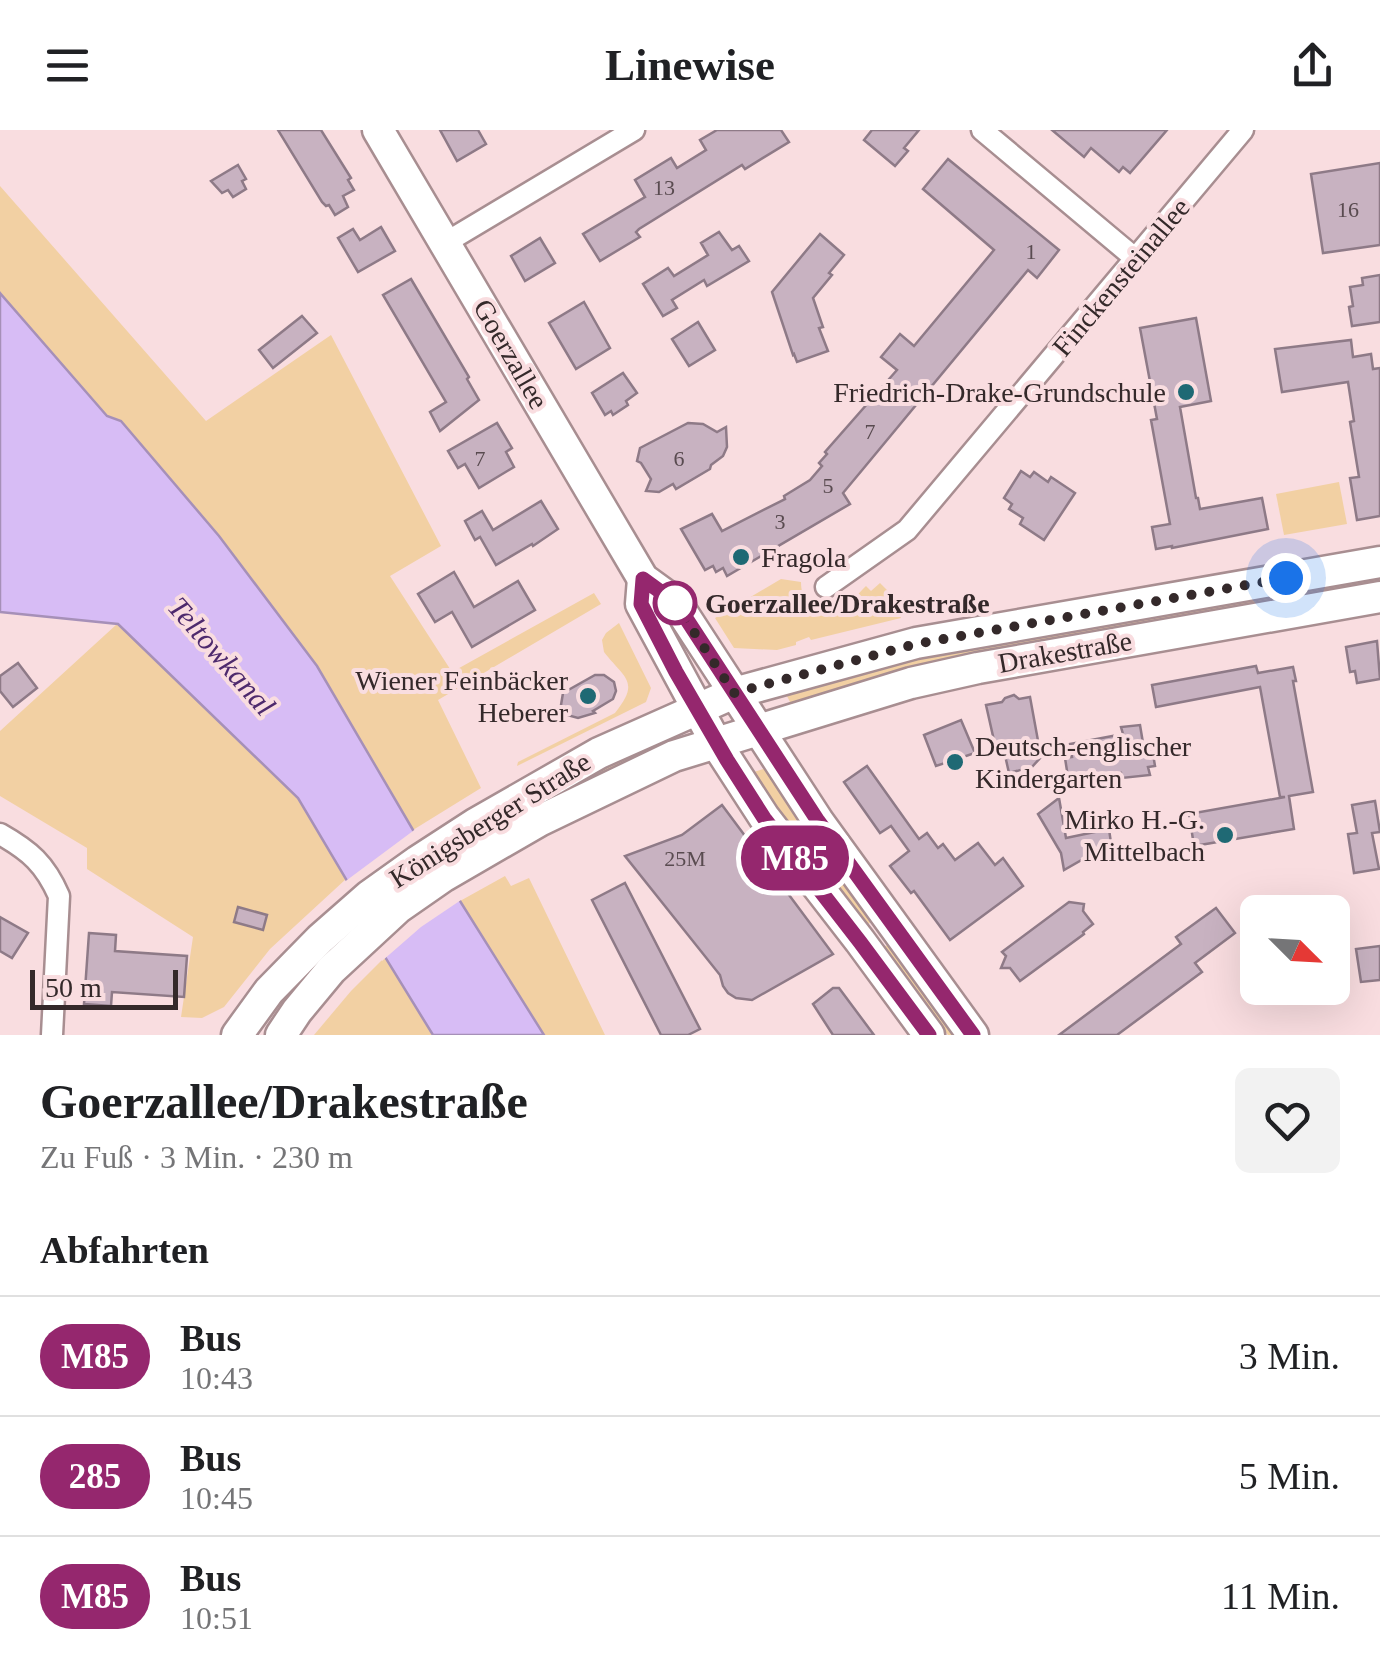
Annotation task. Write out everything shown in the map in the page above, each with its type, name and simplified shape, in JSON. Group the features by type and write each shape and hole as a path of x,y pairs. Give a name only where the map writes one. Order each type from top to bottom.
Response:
{"main road":[{"name":"Goerzallee","path":"378,130 643,579 676,603 818,821 973,1035"},
{"name":"Drakestraße","path":"734,693 916,644 1380,562"},
{"name":"Goerzallee","path":"643,579 641,604 716,742 764,818 929,1035"},
{"name":"Drakestraße","path":"756,730 910,682 1380,597"},
{"name":"Königsberger Straße","path":"236,1035 269,992 369,896 483,836 600,753 734,693"},
{"name":"Königsberger Straße","path":"281,1035 296,1010 336,966 398,908 444,876 483,836 557,813 674,756 756,730"}],"street":[{"path":"446,244 634,130"},
{"path":"982,130 1136,259"},
{"name":"Finckensteinallee","path":"826,588 906,530 1243,130"},
{"path":"0,834 34,857 50,875 60,896 52,1035"}],"shaded area":[{"path":"0,186 206,421 331,335 441,546 390,576 452,672 594,593 601,604 438,700 481,788 413,830 317,666 219,536 121,421 107,416 0,293"},
{"path":"1339,482 1347,524 1284,535 1276,494"},
{"path":"1380,574 1380,583 880,679 791,704 785,692 916,657"},
{"path":"781,579 801,582 808,604 825,614 844,608 866,586 871,591 880,583 889,592 901,618 811,640 809,637 777,650 734,648 715,618"},
{"path":"619,623 651,688 646,702 517,766 518,762 615,713 623,702 627,680 604,652 602,640"},
{"path":"117,624 298,798 346,879 270,949 224,1007 202,1018 181,1017 193,937 87,869 87,848 0,796 0,731"},
{"path":"667,735 672,745 530,812 527,805"},
{"path":"766,768 873,920 865,927 751,773"},
{"path":"505,876 511,886 529,878 605,1035 544,1035 460,901"},
{"path":"889,944 958,1035 948,1035 882,948"},
{"path":"385,957 433,1035 314,1035 351,991"}],"water":[{"name":"Teltowkanal","path":"0,293 107,416 121,421 219,536 317,666 413,830 544,1035 433,1035 385,957 346,879 298,798 118,624 0,612"}],"pier":[{"path":"417,828 464,898 421,927 382,961 343,883"}],"building":[{"path":"278,130 321,130 351,178 348,180 354,190 343,196 348,207 335,215 322,202"},
{"path":"440,130 478,130 486,144 457,161"},
{"path":"717,130 781,130 789,142 745,169 742,165 639,229 636,232 640,237 600,261 583,234 645,197 635,180 671,158 677,168 706,150 700,140"},
{"path":"872,130 919,130 895,166 864,140"},
{"path":"1052,130 1167,130 1130,173 1123,167 1119,172 1091,148 1084,157"},
{"path":"948,159 1059,250 1037,278 1028,270 843,493 850,504 727,576 723,568 716,572 713,566 705,570 681,529 712,514 722,531 785,499 810,480 822,466 819,463 825,452 897,370 881,357 900,334 914,346 994,250 923,189"},
{"path":"1380,163 1380,245 1323,253 1311,174"},
{"path":"238,165 246,179 242,181 246,189 233,197 228,190 222,193 211,181"},
{"path":"381,227 395,251 358,272 338,238 353,229 360,240"},
{"path":"719,232 732,250 739,246 749,261 707,286 704,280 672,300 677,308 663,316 643,284 668,268 674,276 708,255 701,243"},
{"path":"820,234 844,255 813,298 828,351 797,362 772,292"},
{"path":"540,238 555,263 525,281 511,256"},
{"path":"1380,275 1380,322 1352,326 1350,287 1363,285 1362,278"},
{"path":"411,279 479,400 440,431 430,412 446,402 383,295"},
{"path":"584,302 610,348 576,369 549,323"},
{"path":"302,316 317,333 273,368 259,350"},
{"path":"1196,318 1211,401 1180,407 1196,498 1200,509 1262,498 1268,529 1156,549 1152,527 1170,524 1151,420 1157,419 1140,328"},
{"path":"698,322 715,350 689,366 672,339"},
{"path":"1351,340 1353,357 1371,354 1373,369 1380,368 1380,516 1357,520 1350,478 1359,477 1348,382 1282,392 1275,349"},
{"path":"623,373 637,393 626,401 628,405 613,415 611,411 605,415 592,393"},
{"path":"497,423 512,448 506,452 514,467 479,488 465,464 458,468 448,451"},
{"path":"688,423 703,424 717,432 726,427 727,447 723,456 710,469 676,489 673,484 659,492 646,491 651,479 637,461 640,448"},
{"path":"1021,471 1030,477 1034,472 1048,482 1051,477 1075,493 1044,540 1020,524 1023,518 1009,509 1012,504 1004,498"},
{"path":"541,501 558,529 496,565 480,537 475,540 465,521 482,511 493,530"},
{"path":"454,572 474,607 518,581 535,610 472,647 452,612 435,622 418,594"},
{"path":"1377,641 1380,679 1357,683 1355,671 1350,672 1346,647"},
{"path":"18,663 37,688 13,707 0,691 0,676"},
{"path":"1256,666 1258,673 1293,667 1313,792 1289,796 1294,829 1194,846 1189,814 1285,797 1280,797 1260,687 1156,707 1152,685"},
{"name":"Wiener Feinbäcker Heberer","path":"595,675 604,675 614,682 613,699 595,713 578,718 567,715 561,705 563,693"},
{"path":"1014,695 1019,699 1030,697 1041,757 1032,767 1009,773 1002,742 995,745 986,705"},
{"path":"961,720 975,753 936,766 924,735"},
{"path":"1140,725 1143,743 1151,742 1155,766 1148,767 1150,775 1122,778 1121,773 1090,779 1091,786 1070,790 1065,758 1072,757 1070,744 1123,734 1121,727"},
{"path":"867,766 919,839 927,833 938,848 943,844 955,860 978,843 995,865 1003,858 1023,886 950,940 890,866 909,851 891,826 880,833 844,782"},
{"path":"1059,798 1066,838 1109,829 1111,843 1064,870 1061,853 1038,814"},
{"path":"1375,801 1380,832 1372,833 1379,869 1354,873 1348,834 1357,833 1352,805"},
{"path":"722,805 833,954 752,1000 728,993 720,975 625,856 682,835"},
{"path":"625,883 700,1029 688,1035 661,1035 592,900"},
{"path":"1069,902 1084,904 1083,911 1093,924 1084,934 1020,981 1010,968 1001,968 1006,956 1002,952"},
{"path":"238,907 267,915 263,930 234,922"},
{"path":"1216,908 1235,933 1195,963 1202,972 1117,1035 1059,1035 1181,944 1176,937"},
{"path":"0,917 28,933 12,958 0,951"},
{"path":"89,933 116,935 115,951 187,956 184,997 112,992 111,1006 84,1004"},
{"path":"1380,946 1380,980 1361,982 1356,949"},
{"path":"833,988 839,988 874,1035 833,1035 813,1004"}],"bus line":[{"name":"M85","path":"929,1035 764,818 727,760 641,604 643,579 676,603 818,821 973,1035"}],"place":[{"name":"Friedrich-Drake-Grundschule","path":"1186,392"},
{"name":"Fragola","path":"741,557"},
{"name":"Goerzallee/Drakestraße","path":"675,603"},
{"name":"Wiener Feinbäcker Heberer","path":"588,696"},
{"name":"Deutsch-englischer Kindergarten","path":"955,762"},
{"name":"Mirko H.-G. Mittelbach","path":"1225,835"}],"route":[{"path":"675,603 734,693 916,644 1286,578"}]}
